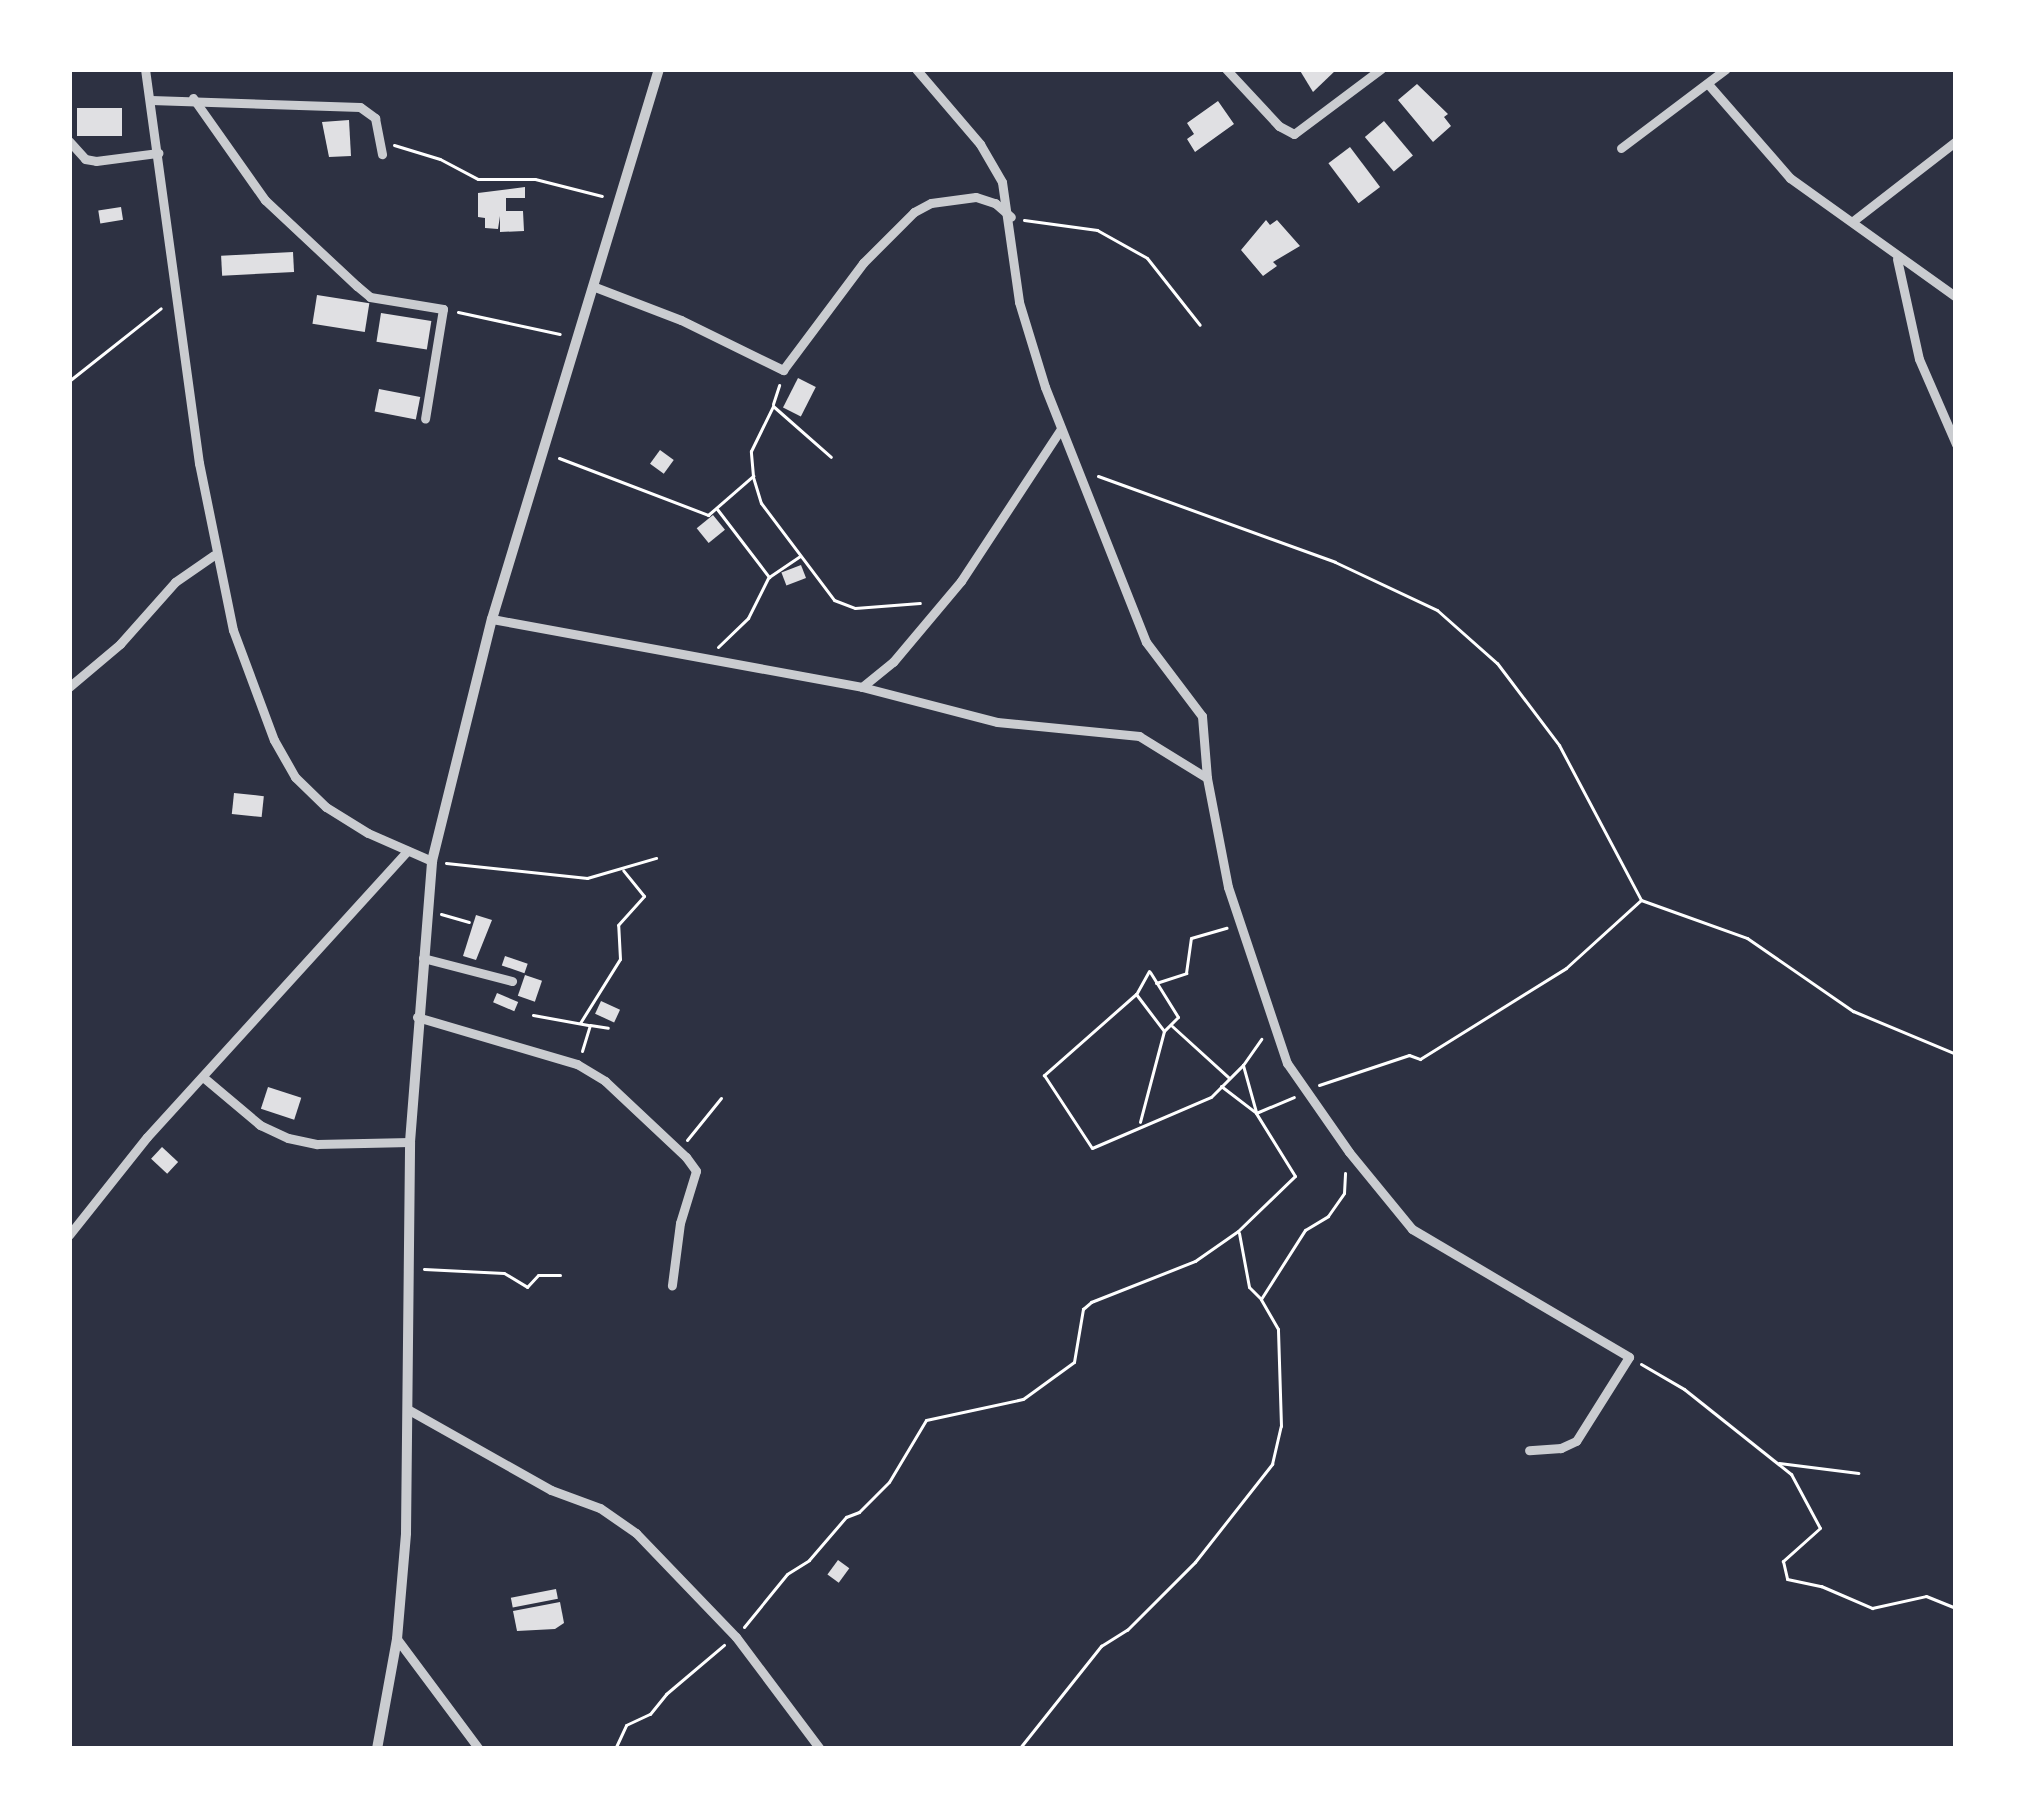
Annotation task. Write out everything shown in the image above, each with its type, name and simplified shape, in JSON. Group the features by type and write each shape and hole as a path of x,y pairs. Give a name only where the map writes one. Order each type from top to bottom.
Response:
{"street":[{"path":"145,69 214,555 233,630 274,740 295,777 326,807 432,861"},
{"path":"377,1749 397,1639 410,1410 410,1142 432,861 492,619 546,454 659,69"},
{"path":"916,69 991,160 1011,217 1019,302 1072,459 1146,642 1202,716 1207,778 1236,915 1256,958 1272,1025 1304,1092 1412,1229 1629,1358 1576,1441 1529,1450"},
{"path":"1226,69 1285,132 1294,134 1381,69"},
{"path":"1622,148 1726,69"},
{"path":"1708,84 1769,158 1819,201 1956,297"},
{"path":"193,98 265,200 357,286 370,297 443,310 425,418"},
{"path":"151,100 360,107 375,118 381,147"},
{"path":"69,141 85,159 96,161 158,153"},
{"path":"1852,221 1956,141"},
{"path":"595,287 681,320 783,370 863,263 914,212 931,202 976,197 995,202 1011,217"},
{"path":"1897,259 1919,359 1956,444"},
{"path":"862,687 892,662 939,608 1061,429"},
{"path":"69,688 120,644 175,582 214,555"},
{"path":"492,619 862,687 998,722 1139,736 1207,778"},
{"path":"69,1235 118,1170 407,851"},
{"path":"423,958 512,981"},
{"path":"417,1017 578,1064 605,1081 679,1151 696,1171 680,1223 672,1285"},
{"path":"203,1077 260,1125 287,1138 317,1144 410,1142"},
{"path":"410,1410 551,1490 600,1508 636,1534 736,1636 820,1749"},
{"path":"397,1639 479,1749"}],"path":[{"path":"381,147 440,159 478,179 535,179 619,199"},
{"path":"1011,217 1097,230 1147,258 1200,326"},
{"path":"69,381 178,298"},
{"path":"443,310 580,337"},
{"path":"783,370 751,451 761,503 834,600 856,608 913,602 939,608"},
{"path":"772,406 831,457"},
{"path":"546,454 709,515 753,476"},
{"path":"1072,459 1105,481 1313,553 1437,610 1497,663 1559,745 1641,900 1747,938 1852,1011 1956,1054"},
{"path":"716,508 769,577"},
{"path":"712,659 720,643 748,618 769,577 803,554"},
{"path":"432,861 587,878 656,858"},
{"path":"580,1023 620,959 618,925 644,896 622,868"},
{"path":"1256,1113 1337,1076 1409,1055 1420,1059 1566,968 1641,900"},
{"path":"428,910 469,922"},
{"path":"1156,983 1186,973 1191,938 1225,931 1236,915"},
{"path":"1140,1124 1164,1031 1178,1017 1149,970 1136,994 1044,1075 1092,1148 1211,1096 1243,1065 1272,1025"},
{"path":"1136,994 1164,1031"},
{"path":"532,1015 608,1028"},
{"path":"578,1064 590,1025"},
{"path":"1172,1026 1229,1078"},
{"path":"615,1749 626,1725 650,1714 666,1694 736,1636 787,1574 809,1560 846,1516 859,1512 889,1482 926,1420 1023,1399 1074,1362 1083,1309 1091,1302 1195,1261 1238,1231 1295,1176 1256,1113 1243,1065"},
{"path":"1221,1086 1256,1113"},
{"path":"679,1151 721,1099"},
{"path":"1261,1299 1305,1230 1328,1216 1344,1193 1349,1152"},
{"path":"1019,1749 1101,1646 1127,1630 1195,1562 1272,1464 1282,1426 1278,1329 1249,1287 1238,1231"},
{"path":"411,1269 504,1273 527,1288 538,1275 560,1275"},
{"path":"1629,1358 1684,1389 1791,1474 1820,1528 1783,1561 1787,1579 1822,1586 1872,1608 1926,1596 1956,1608"},
{"path":"1778,1462 1858,1473"}],"building":[{"path":"1299,69 1337,69 1313,92"},
{"path":"1417,84 1448,114 1444,117 1451,126 1433,142 1398,100"},
{"path":"1218,101 1234,124 1195,152 1187,139 1194,134 1187,123"},
{"path":"77,108 122,108 122,136 77,136"},
{"path":"349,120 351,156 329,157 322,122"},
{"path":"1384,121 1413,155 1394,172 1365,137"},
{"path":"1350,147 1380,187 1359,203 1328,163"},
{"path":"525,187 525,198 506,198 506,211 523,211 524,231 500,232 500,216 498,229 485,228 485,218 478,217 478,193"},
{"path":"121,207 123,220 100,223 98,211"},
{"path":"1266,220 1270,225 1277,220 1300,246 1273,262 1277,266 1263,276 1241,250"},
{"path":"293,252 294,272 222,276 221,256"},
{"path":"317,295 369,303 365,332 312,324"},
{"path":"381,313 431,321 427,350 376,342"},
{"path":"798,378 816,387 801,416 783,407"},
{"path":"379,389 420,397 416,420 375,412"},
{"path":"660,450 674,460 664,474 650,464"},
{"path":"713,515 725,530 709,543 697,528"},
{"path":"801,565 806,578 786,586 781,573"},
{"path":"234,793 264,796 262,817 232,814"},
{"path":"476,915 492,920 476,960 463,956"},
{"path":"505,956 528,964 524,973 502,965"},
{"path":"525,975 542,981 535,1002 518,996"},
{"path":"497,993 518,1002 514,1011 493,1002"},
{"path":"601,1001 620,1010 614,1023 595,1014"},
{"path":"268,1087 301,1098 294,1120 261,1109"},
{"path":"162,1147 178,1162 167,1174 151,1159"},
{"path":"838,1560 849,1568 839,1583 827,1575"},
{"path":"556,1589 558,1599 513,1608 511,1598"},
{"path":"560,1602 564,1623 555,1629 517,1631 513,1611"}]}
